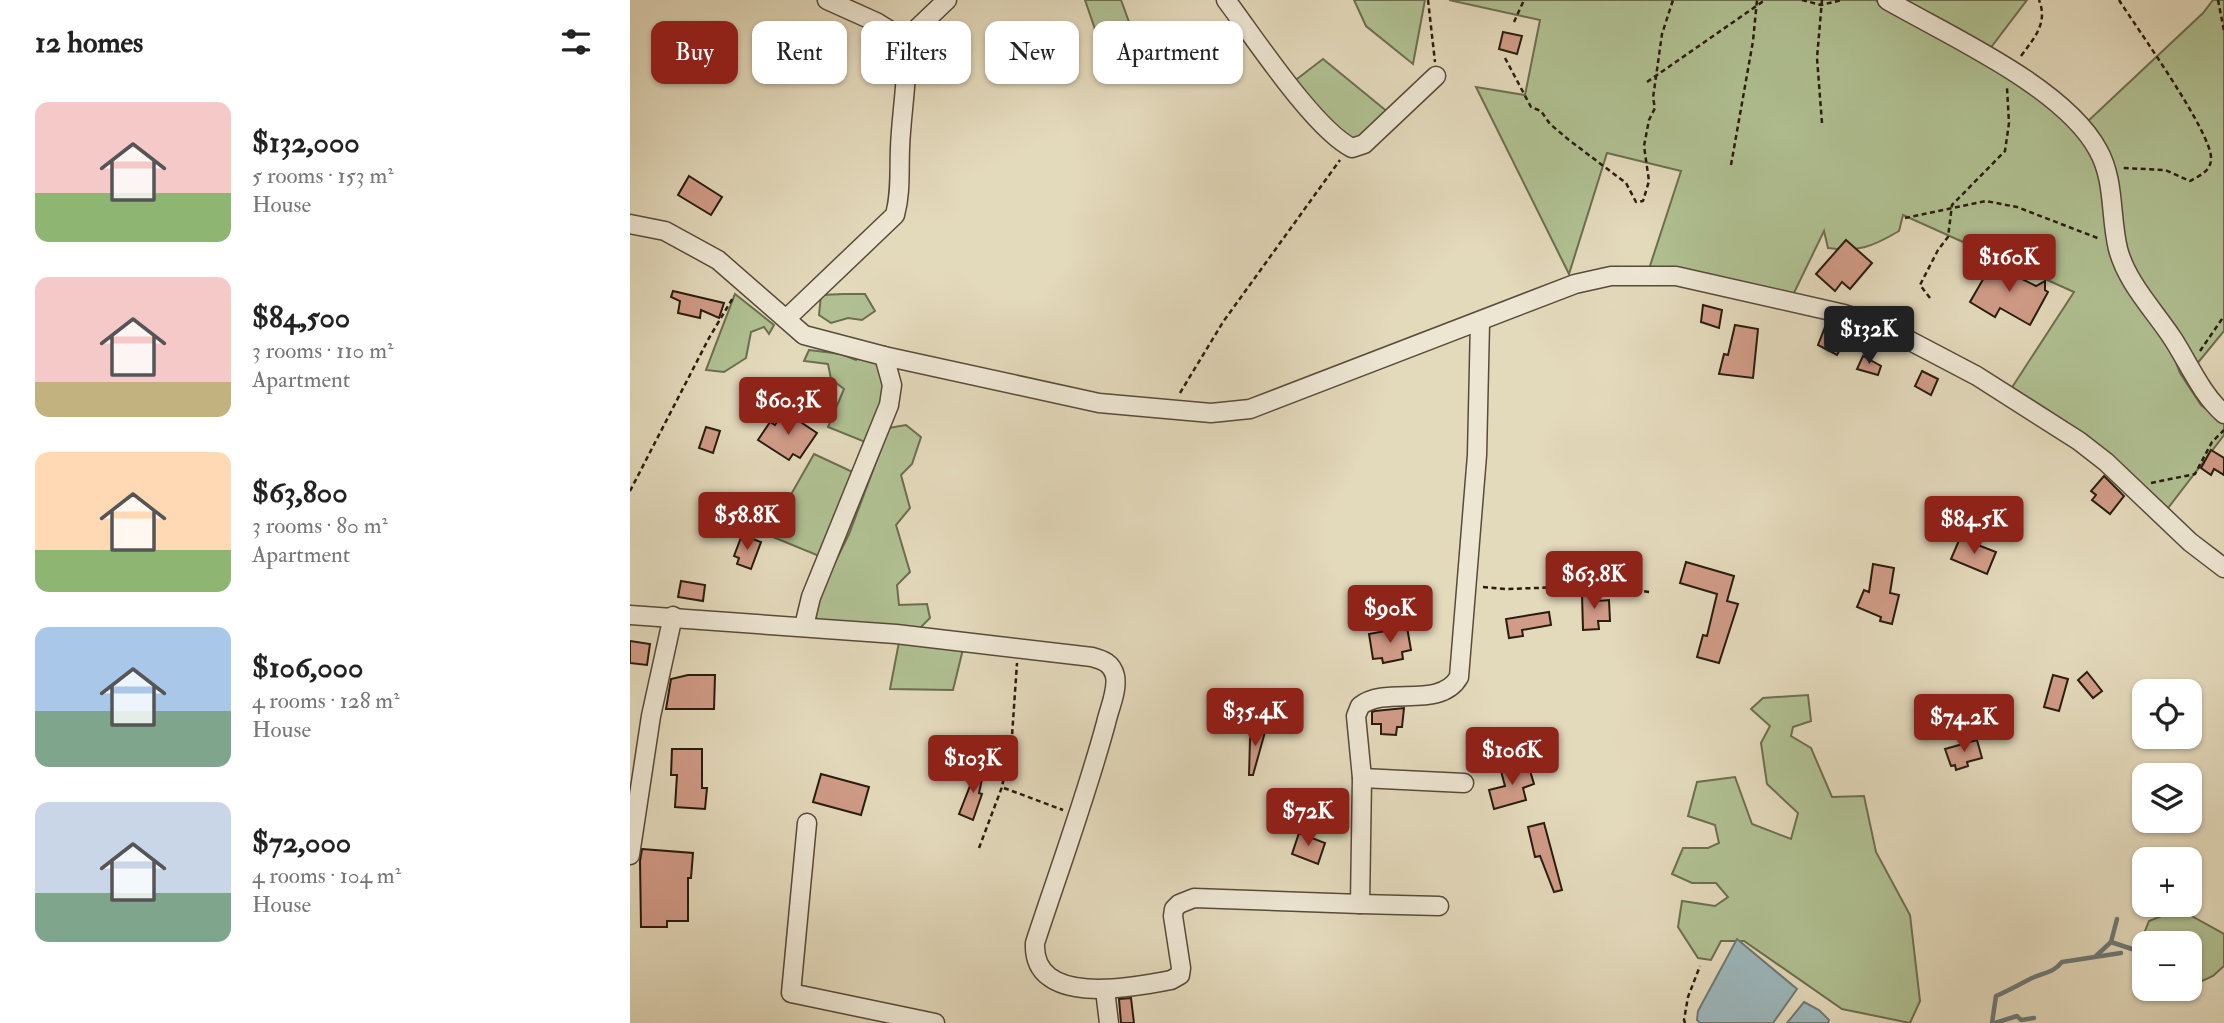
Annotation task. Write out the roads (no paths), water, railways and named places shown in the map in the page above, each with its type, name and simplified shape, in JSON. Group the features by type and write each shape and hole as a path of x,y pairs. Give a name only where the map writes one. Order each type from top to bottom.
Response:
{"street":[{"path":"827,0 874,21"},
{"path":"925,21 947,0"},
{"path":"1226,0 1290,85 1339,141 1352,148 1364,144 1436,76"},
{"path":"1887,0 2033,84 2077,123 2099,151 2108,172 2117,241 2127,273 2207,393 2224,414"},
{"path":"786,319 895,215 900,199 900,147 906,84"},
{"path":"630,224 665,231 718,260 804,335 884,356 1099,403 1169,411 1230,413 1250,409 1575,284 1611,276 1676,276 1844,314 1880,326 1977,376 2079,441 2106,462 2190,542 2224,568"},
{"path":"1360,904 1362,778 1356,716 1360,706 1376,699 1439,692 1454,685 1459,677 1477,455 1480,322"},
{"path":"804,626 811,597 890,405 890,373 884,356"},
{"path":"630,615 804,626 1092,657 1105,661 1112,668 1116,679 1114,691 1098,753 1035,943 1034,955 1040,970 1054,981 1105,990 1171,980 1180,975 1174,909 1195,898 1439,906"},
{"path":"630,855 652,716 673,616"},
{"path":"1362,778 1464,783"},
{"path":"807,823 791,993 935,1023"},
{"path":"1105,990 1109,1023"}],"water":[{"path":"1737,939 1797,989 1773,1023 1700,1023 1697,1020 1698,1011"},
{"path":"1804,1002 1819,1010 1829,1020 1828,1023 1787,1023"}],"waterway":[{"path":"2096,956 2111,942 2117,919"},
{"path":"2111,942 2132,949"},
{"path":"1992,1023 1996,996 2052,970 2062,962 2121,953"},
{"path":"1995,1023 2017,1016 2021,1020 2034,1018"}]}
